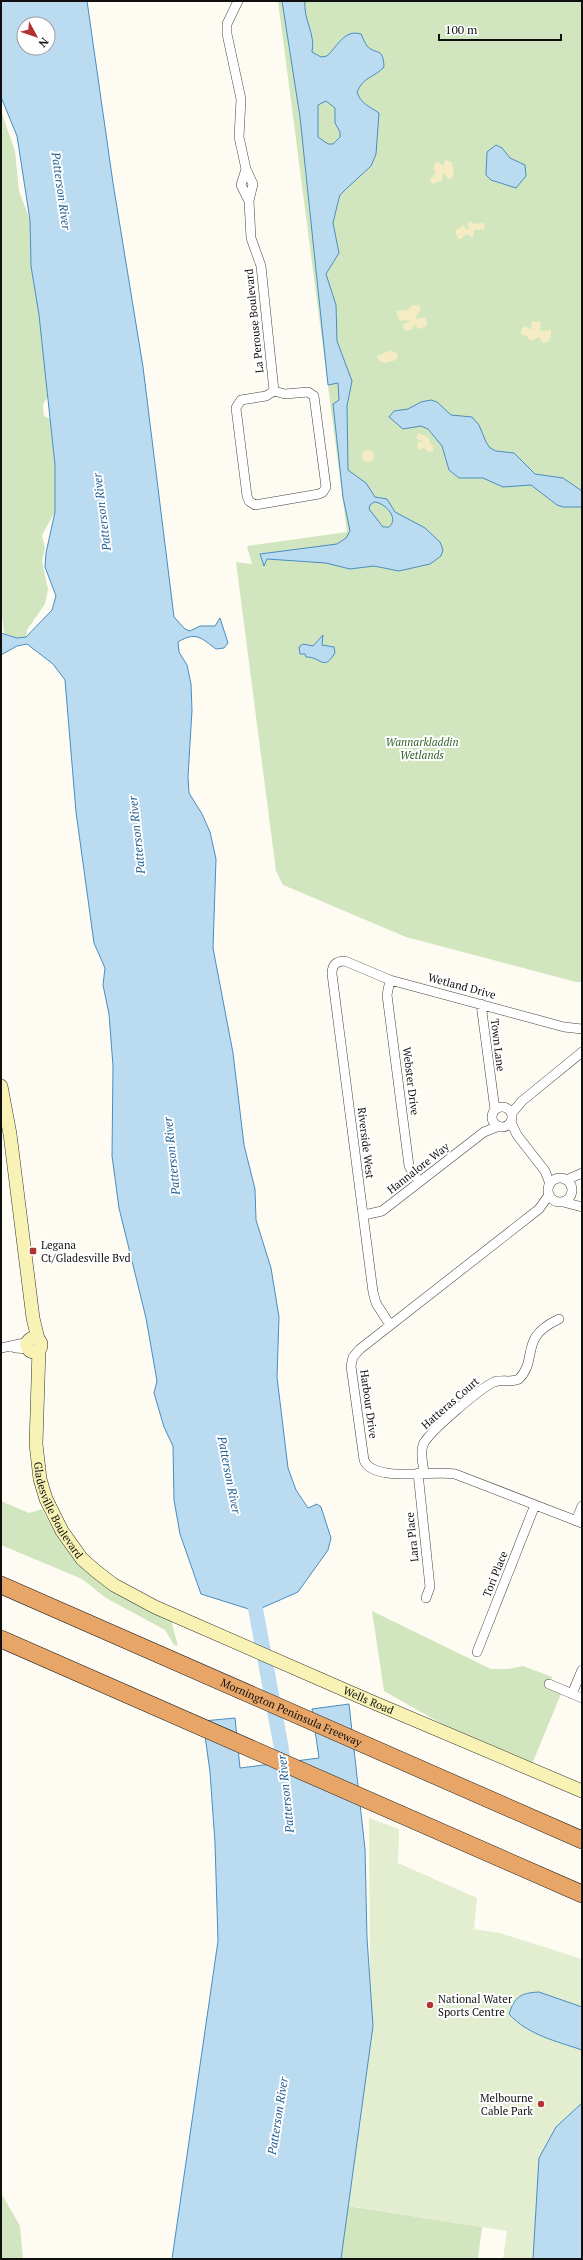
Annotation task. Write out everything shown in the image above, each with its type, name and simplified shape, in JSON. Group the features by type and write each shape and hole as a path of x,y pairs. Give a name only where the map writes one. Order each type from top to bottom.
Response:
{"highway":[{"name":"Mornington Peninsula Freeway","path":"1,1585 582,1840"},
{"path":"1,1639 582,1894"}],"main road":[{"name":"Gladesville Boulevard","path":"1,1086 10,1134 33,1318 33,1345 37,1371 36,1444 38,1466 46,1499 62,1531 82,1559 114,1585 155,1607"},
{"name":"Wells Road","path":"155,1607 370,1701 582,1791"}],"street":[{"name":"La Perouse Boulevard","path":"238,1 227,24 227,34 241,99 239,137 246,169 241,185 249,201 252,239 260,266 274,391"},
{"path":"274,391 285,394 308,392 314,396 326,487 319,494 255,505 249,501 247,496 236,408 241,400 266,396 274,391"},
{"name":"Wetland Drive","path":"337,962 345,961 390,980 564,1027 582,1030"},
{"name":"Riverside West","path":"337,962 332,968 332,974 374,1297 376,1303 390,1325"},
{"name":"Webster Drive","path":"390,980 388,995 410,1166 419,1182"},
{"name":"Town Lane","path":"481,1004 494,1114"},
{"name":"Hannalore Way","path":"364,1215 382,1210 484,1132 507,1117 522,1101 582,1052"},
{"name":"Town Lane","path":"492,1090 507,1117"},
{"path":"494,1114 507,1117"},
{"path":"494,1114 507,1117 517,1135 545,1171 550,1184 549,1195 560,1202 582,1207"},
{"name":"Hannalore Way","path":"484,1132 494,1114"},
{"path":"545,1171 567,1185 582,1207"},
{"path":"560,1202 567,1185 582,1173"},
{"path":"550,1184 567,1185"},
{"name":"Harbour Drive","path":"549,1195 539,1209 356,1352 352,1362 364,1460 368,1467 382,1473 396,1475 448,1473 462,1476 579,1522"},
{"name":"Harbour Drive","path":"539,1209 560,1202"},
{"name":"Hatteras Court","path":"421,1473 423,1444 428,1436 437,1427 491,1384 498,1381 519,1380 524,1371 536,1334 545,1326 559,1319"},
{"path":"5,1348 33,1345"},
{"name":"Lara Place","path":"421,1473 430,1587 426,1598"},
{"name":"Tori Place","path":"477,1652 535,1505"},
{"path":"579,1522 582,1506"},
{"path":"572,1694 582,1670"},
{"path":"550,1684 582,1698"}],"green space":[{"name":"Wannarkladdin Wetlands","path":"278,1 582,1 582,982 576,982 406,937 283,885 276,871 236,562 252,564 247,546 347,532"},
{"path":"1,111 15,151 19,191 30,220 31,266 39,315 48,397 43,404 44,416 50,419 55,465 55,512 42,535 45,548 42,561 48,589 45,604 27,630 26,637 17,638 4,633 1,606"},
{"path":"1,1501 29,1513 42,1509 55,1532 81,1566 110,1589 171,1620 178,1646 174,1645 165,1630 106,1598 82,1579 1,1545"},
{"path":"372,1611 491,1669 508,1669 523,1666 552,1677 547,1688 561,1694 532,1764 444,1725 384,1691"},
{"name":"National Water Sports Centre","path":"369,1818 399,1829 398,1863 477,1898 474,1929 500,1933 582,1959 582,2259 503,2259 507,2231 348,2206 373,2026 370,1983"},
{"path":"1,2193 20,2226 23,2259 1,2259"},
{"path":"348,2206 482,2227 478,2259 341,2259"}],"sand":[{"path":"445,160 452,162 454,175 449,180 443,172 442,181 432,184 430,180 436,173 433,168 435,163 439,162 443,166"},
{"path":"469,221 474,224 484,223 485,229 474,230 473,238 466,234 461,239 458,239 455,231 463,225 468,230 469,227 467,224"},
{"path":"412,305 418,305 421,309 415,319 425,317 427,324 425,327 419,329 414,324 412,329 407,331 403,328 403,325 410,320 400,321 397,311 407,310"},
{"path":"533,321 541,322 540,331 551,330 551,336 548,342 543,343 539,337 531,341 527,336 521,334 521,329 525,326 532,330 531,324"},
{"path":"389,351 396,352 398,356 396,360 385,363 379,361 377,356"},
{"path":"418,433 428,437 433,446 433,451 428,452 424,447 421,450 417,447 418,442 424,442 416,438"},
{"path":"366,450 370,450 374,456 370,462 366,462 362,458 362,454"}],"water":[{"path":"1,1 87,1 113,183 143,367 174,617 185,629 190,631 200,626 215,626 220,618 228,643 224,648 216,649 202,639 194,636 178,642 179,652 187,665 191,684 192,710 188,777 189,793 202,814 210,832 216,859 213,948 233,1053 244,1145 255,1189 256,1220 271,1268 279,1317 277,1377 288,1468 296,1490 308,1508 317,1504 321,1507 331,1538 328,1550 298,1592 255,1611 201,1594 180,1534 174,1500 173,1446 164,1427 154,1393 157,1381 146,1318 119,1208 112,1156 113,1066 109,1014 103,985 105,968 94,943 76,812 65,680 53,664 27,644 17,646 1,655 1,633 17,638 26,637 52,610 56,596 45,567 46,553 55,512 55,465 39,315 31,266 30,220 17,136 1,97"},
{"path":"282,1 305,1 306,14 313,46 312,52 321,57 327,56 346,36 355,33 361,34 367,46 379,52 382,56 384,67 366,80 357,92 363,102 379,113 376,154 371,166 340,195 333,223 339,253 326,274 336,305 337,341 352,381 347,406 348,470 366,483 375,497 387,499 395,512 425,528 440,542 443,550 441,556 430,564 399,571 374,566 350,569 326,563 267,559 264,566 260,554 337,544 346,538 350,531 343,497 333,404 339,400 338,383 328,385 300,117","holes":["326,101 335,108 335,123 340,132 340,137 333,144 328,144 318,137 318,105","374,502 382,505 392,515 393,519 389,527 383,527 369,509 370,505"]},
{"path":"496,145 502,148 510,158 525,165 526,176 516,188 491,180 486,175 487,152"},
{"path":"431,400 437,402 451,415 472,417 479,425 490,448 496,451 514,453 535,474 563,478 582,491 582,507 563,507 557,505 531,485 503,487 483,478 459,478 449,470 442,446 428,429 421,426 403,429 389,417 394,411 408,409 421,402"},
{"path":"323,635 322,645 334,647 335,653 328,662 325,663 306,657 305,654 300,654 299,647 303,644 313,646"},
{"path":"349,1704 365,1849 367,1938 373,2026 341,2259 172,2259 218,1941 215,1843 210,1772 203,1721 235,1718 240,1768 319,1758 312,1709"},
{"path":"539,1992 582,2007 582,2050 534,2032 525,2027 509,2014 516,1999 528,1993"},
{"path":"582,2103 582,2259 533,2259 539,2158 556,2127"}],"waterway":[{"name":"Patterson River","path":"252,1590 281,1746 284,1773"}],"place":[{"name":"Legana Ct/Gladesville Bvd","path":"33,1251"},
{"name":"National Water Sports Centre","path":"430,2005"},
{"name":"Melbourne Cable Park","path":"541,2104"}]}
